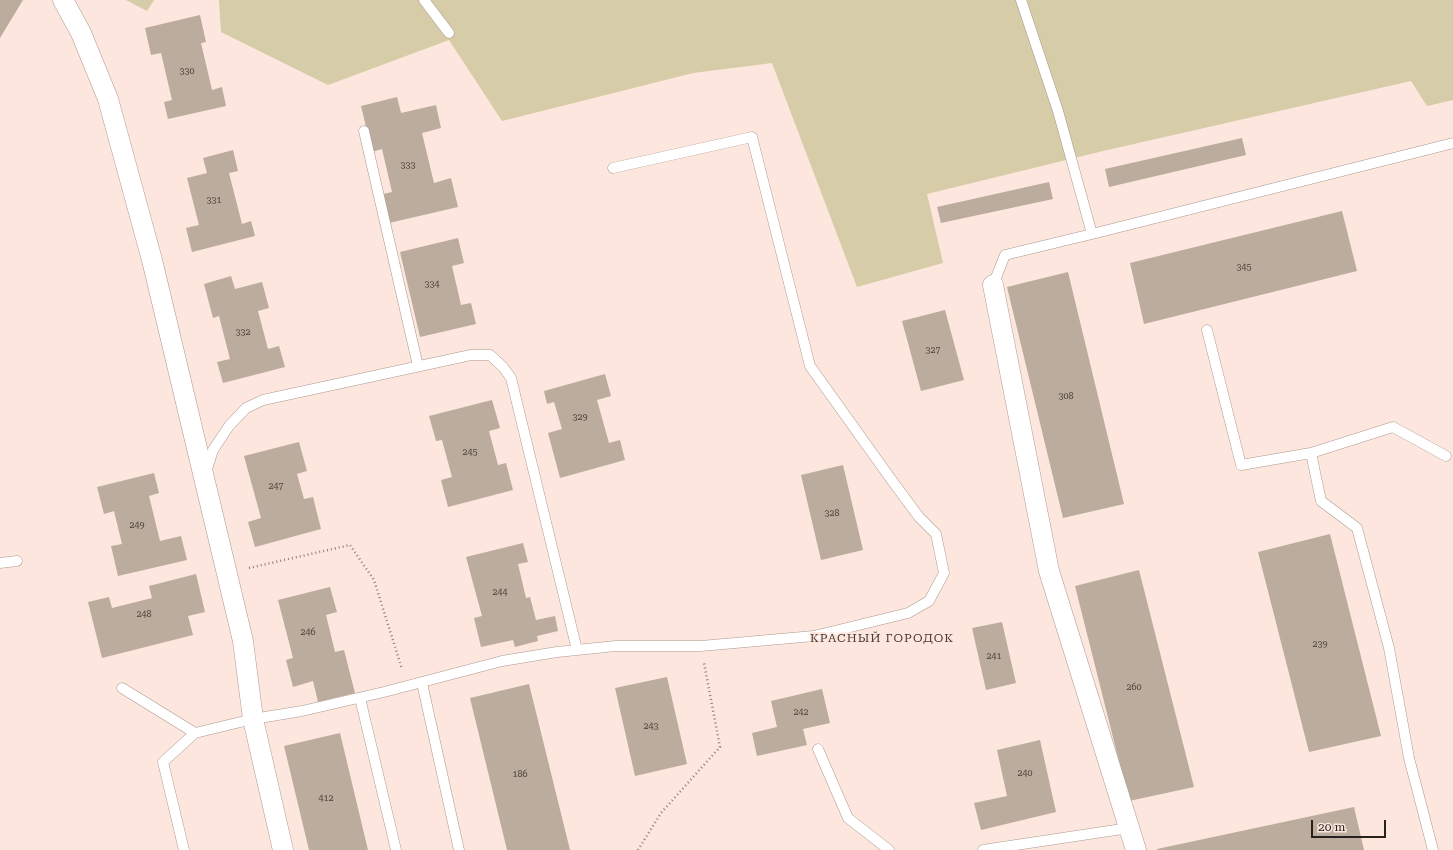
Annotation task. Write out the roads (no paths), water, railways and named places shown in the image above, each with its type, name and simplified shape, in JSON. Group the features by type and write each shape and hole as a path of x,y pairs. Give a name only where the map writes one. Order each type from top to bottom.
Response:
{"street":[{"path":"63,0 81,33 108,100 152,260 243,641 253,719 283,850"},
{"path":"993,285 1049,571 1136,850"}],"lane":[{"path":"424,0 449,33"},
{"path":"1021,0 1058,110 1092,234"},
{"path":"364,131 418,366"},
{"path":"184,850 162,762 195,733 253,719 302,711 360,698 502,661 557,652 616,646 701,646 814,636 908,613 929,601 944,573 936,534 919,517 810,366 752,137 613,168"},
{"path":"993,285 1006,255 1453,142"},
{"path":"1207,330 1241,465 1311,453 1393,427 1446,456"},
{"path":"204,478 213,450 228,426 246,408 263,400 471,355 490,355 503,367 511,378 577,650"},
{"path":"1311,453 1321,501 1357,528 1389,648 1409,758 1433,850"},
{"path":"0,563 17,561"},
{"path":"422,683 459,850"},
{"path":"122,688 195,733"},
{"path":"360,698 396,850"},
{"path":"818,749 848,818 888,850"},
{"path":"983,850 1129,828"}],"district":[{"name":"КРАСНЫЙ ГОРОДОК","path":"882,638"}]}
